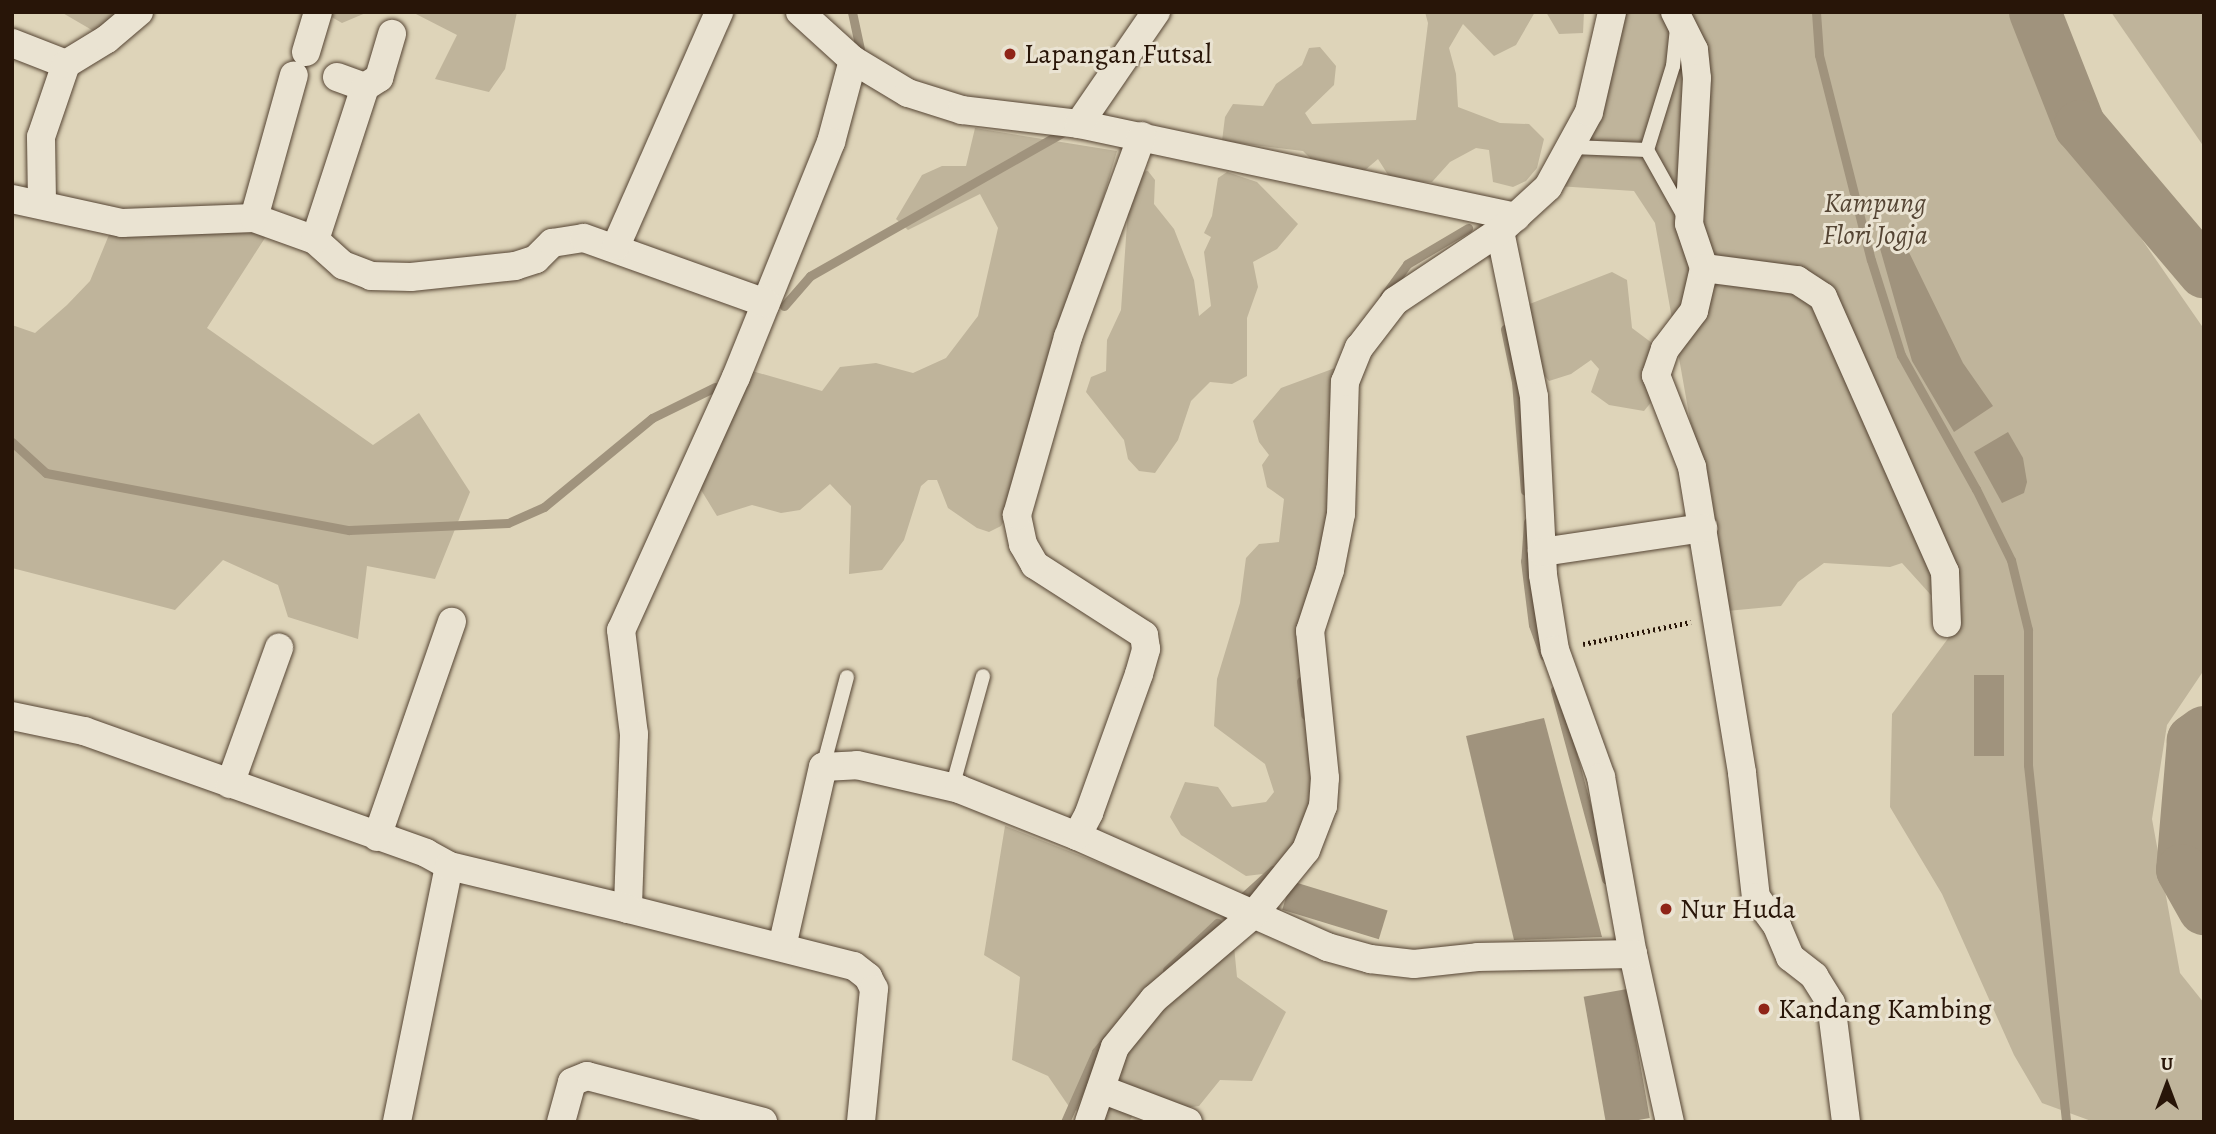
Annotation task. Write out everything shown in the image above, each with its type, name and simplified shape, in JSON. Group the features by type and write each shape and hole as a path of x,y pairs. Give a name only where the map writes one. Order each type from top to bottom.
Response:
{"street":[{"path":"42,202 41,137 50,100 66,64 107,39 139,12"},
{"path":"254,218 317,12"},
{"path":"615,246 719,12"},
{"path":"800,12 853,60 908,93 961,110 1079,124 1142,136 1508,224"},
{"path":"1079,124 1156,12"},
{"path":"1089,1122 1115,1047 1154,999 1254,915 1306,850 1323,806 1325,778 1310,631 1330,570 1341,514 1345,382 1359,348 1395,301 1508,224 1548,187 1572,147 1592,101 1612,12"},
{"path":"1677,14 1694,50 1697,78 1689,224 1704,268 1694,311 1665,349 1656,374 1692,467 1742,773 1756,898 1777,926 1790,957 1814,976 1830,1003 1846,1122"},
{"path":"315,240 365,88 379,78 392,34"},
{"path":"12,43 66,64"},
{"path":"628,909 634,734 621,630 766,303 831,142 853,60"},
{"path":"337,77 365,88"},
{"path":"1077,836 1099,787 1139,674 1146,649 1144,635 1035,565 1023,544 1017,515 1068,337 1142,136"},
{"path":"12,199 42,202 122,223 254,218 315,240 343,265 361,272 411,277 515,266 536,259 552,243 570,238 615,246 766,303"},
{"path":"1508,224 1534,397 1542,552 1555,650 1601,777 1633,954 1670,1122"},
{"path":"1704,268 1797,279 1823,297 1945,572 1947,623"},
{"path":"1542,552 1703,528"},
{"path":"377,837 452,622"},
{"path":"230,784 279,648"},
{"path":"12,716 84,731 377,837 449,866 854,966 868,976 874,989 861,1122"},
{"path":"782,947 823,768 858,765 952,788 1077,836 1327,947 1404,964 1478,957 1633,954"},
{"path":"397,1122 449,866"},
{"path":"561,1122 572,1082 587,1076 610,1078 732,1119 763,1122"},
{"path":"1101,1089 1188,1122"}],"lane":[{"path":"1677,14 1673,66 1647,150 1689,224"},
{"path":"1572,147 1647,150"},
{"path":"952,788 983,676"},
{"path":"823,768 847,677"}],"path":[{"path":"1555,650 1716,617"}],"green space":[{"path":"61,12 129,12 97,33"},
{"path":"323,12 368,12 342,23"},
{"path":"412,12 517,12 505,69 489,92 435,79 457,35"},
{"path":"1425,12 1535,12 1516,45 1494,56 1463,24 1449,48 1456,74 1458,107 1500,123 1529,124 1544,139 1537,168 1526,181 1513,187 1493,182 1489,150 1476,148 1450,162 1432,182 1392,181 1378,159 1357,177 1319,167 1303,151 1222,141 1225,117 1233,104 1263,106 1276,84 1302,65 1309,48 1320,47 1336,66 1334,85 1305,113 1312,124 1416,120 1428,23"},
{"path":"1546,12 1584,12 1583,33 1559,34"},
{"name":"Kampung Flori Jogja","path":"1621,12 2013,12 2055,114 2204,329 2204,670 2167,725 2152,819 2180,973 2204,1003 2204,1122 2094,1122 2042,1103 2014,1055 1942,894 1890,807 1892,714 1958,625 1902,563 1890,567 1824,563 1798,582 1781,606 1727,611 1711,490 1690,420 1655,223 1634,191 1557,186"},
{"path":"2111,12 2204,12 2204,147"},
{"path":"975,128 1117,151 1015,501 1001,526 989,532 977,528 948,508 937,480 928,480 921,486 904,540 882,570 849,574 851,506 830,484 800,510 781,513 752,505 717,516 698,485 752,371 822,391 840,367 876,363 913,373 946,358 978,316 998,228 980,194 908,230 896,219 922,175 942,166 966,166"},
{"path":"1148,171 1155,180 1154,204 1174,229 1194,280 1199,316 1211,306 1204,252 1211,237 1204,233 1212,216 1218,178 1227,172 1257,182 1298,224 1277,249 1253,262 1258,287 1247,318 1247,376 1232,384 1210,382 1191,401 1178,440 1155,473 1139,471 1128,459 1124,440 1086,392 1091,377 1106,371 1107,340 1121,310 1128,209 1142,172"},
{"path":"113,225 272,227 207,328 373,445 419,413 470,492 435,579 367,566 358,639 288,617 278,585 223,560 175,610 12,568 12,325 35,333 67,305 90,281"},
{"path":"1612,272 1627,280 1632,328 1656,346 1657,395 1644,411 1609,405 1591,392 1599,369 1591,360 1571,374 1549,381 1537,367 1527,305"},
{"path":"1335,368 1329,538 1298,626 1315,791 1305,833 1271,873 1246,876 1181,835 1170,817 1185,782 1218,787 1232,807 1266,802 1274,792 1265,764 1214,726 1217,679 1240,603 1246,558 1259,544 1279,542 1284,499 1267,487 1262,465 1269,455 1259,442 1253,421 1281,388"},
{"path":"1005,826 1231,915 1237,977 1286,1012 1252,1081 1220,1080 1199,1106 1133,1115 1129,1122 1106,1122 1070,1108 1048,1076 1012,1060 1020,977 984,955"}],"shaded area":[{"path":"1902,238 1963,363 1993,406 1954,432 1912,361 1879,245"},
{"path":"2008,432 2023,458 2027,482 2024,493 2002,503 1974,452"},
{"path":"1974,675 2004,675 2004,756 1974,756"},
{"path":"1544,718 1602,937 1514,940 1466,736"},
{"path":"1291,881 1388,911 1379,939 1282,910"},
{"path":"1627,989 1650,1118 1606,1122 1584,997"}],"waterway":[{"path":"852,12 861,54"},
{"path":"1816,12 1819,55 1871,260 1901,355 1976,489 2011,560 2028,630 2028,765 2066,1122"},
{"path":"2035,12 2080,126 2204,272"},
{"path":"784,306 810,276 1062,133"},
{"path":"1384,296 1407,264 1468,228"},
{"path":"1505,329 1516,382 1525,491"},
{"path":"12,442 46,473 349,530 508,523 544,507 652,418 715,387"},
{"path":"1528,522 1525,561 1533,625 1544,656"},
{"path":"1301,681 1305,715"},
{"path":"1555,690 1606,879"},
{"path":"2204,732 2193,740 2182,870 2204,909"},
{"path":"1242,898 1273,870"},
{"path":"1167,970 1217,923"},
{"path":"1065,1122 1096,1052 1107,1039"}],"place":[{"name":"Lapangan Futsal","path":"1010,54"},
{"name":"Nur Huda","path":"1666,909"},
{"name":"Kandang Kambing","path":"1764,1009"}]}
